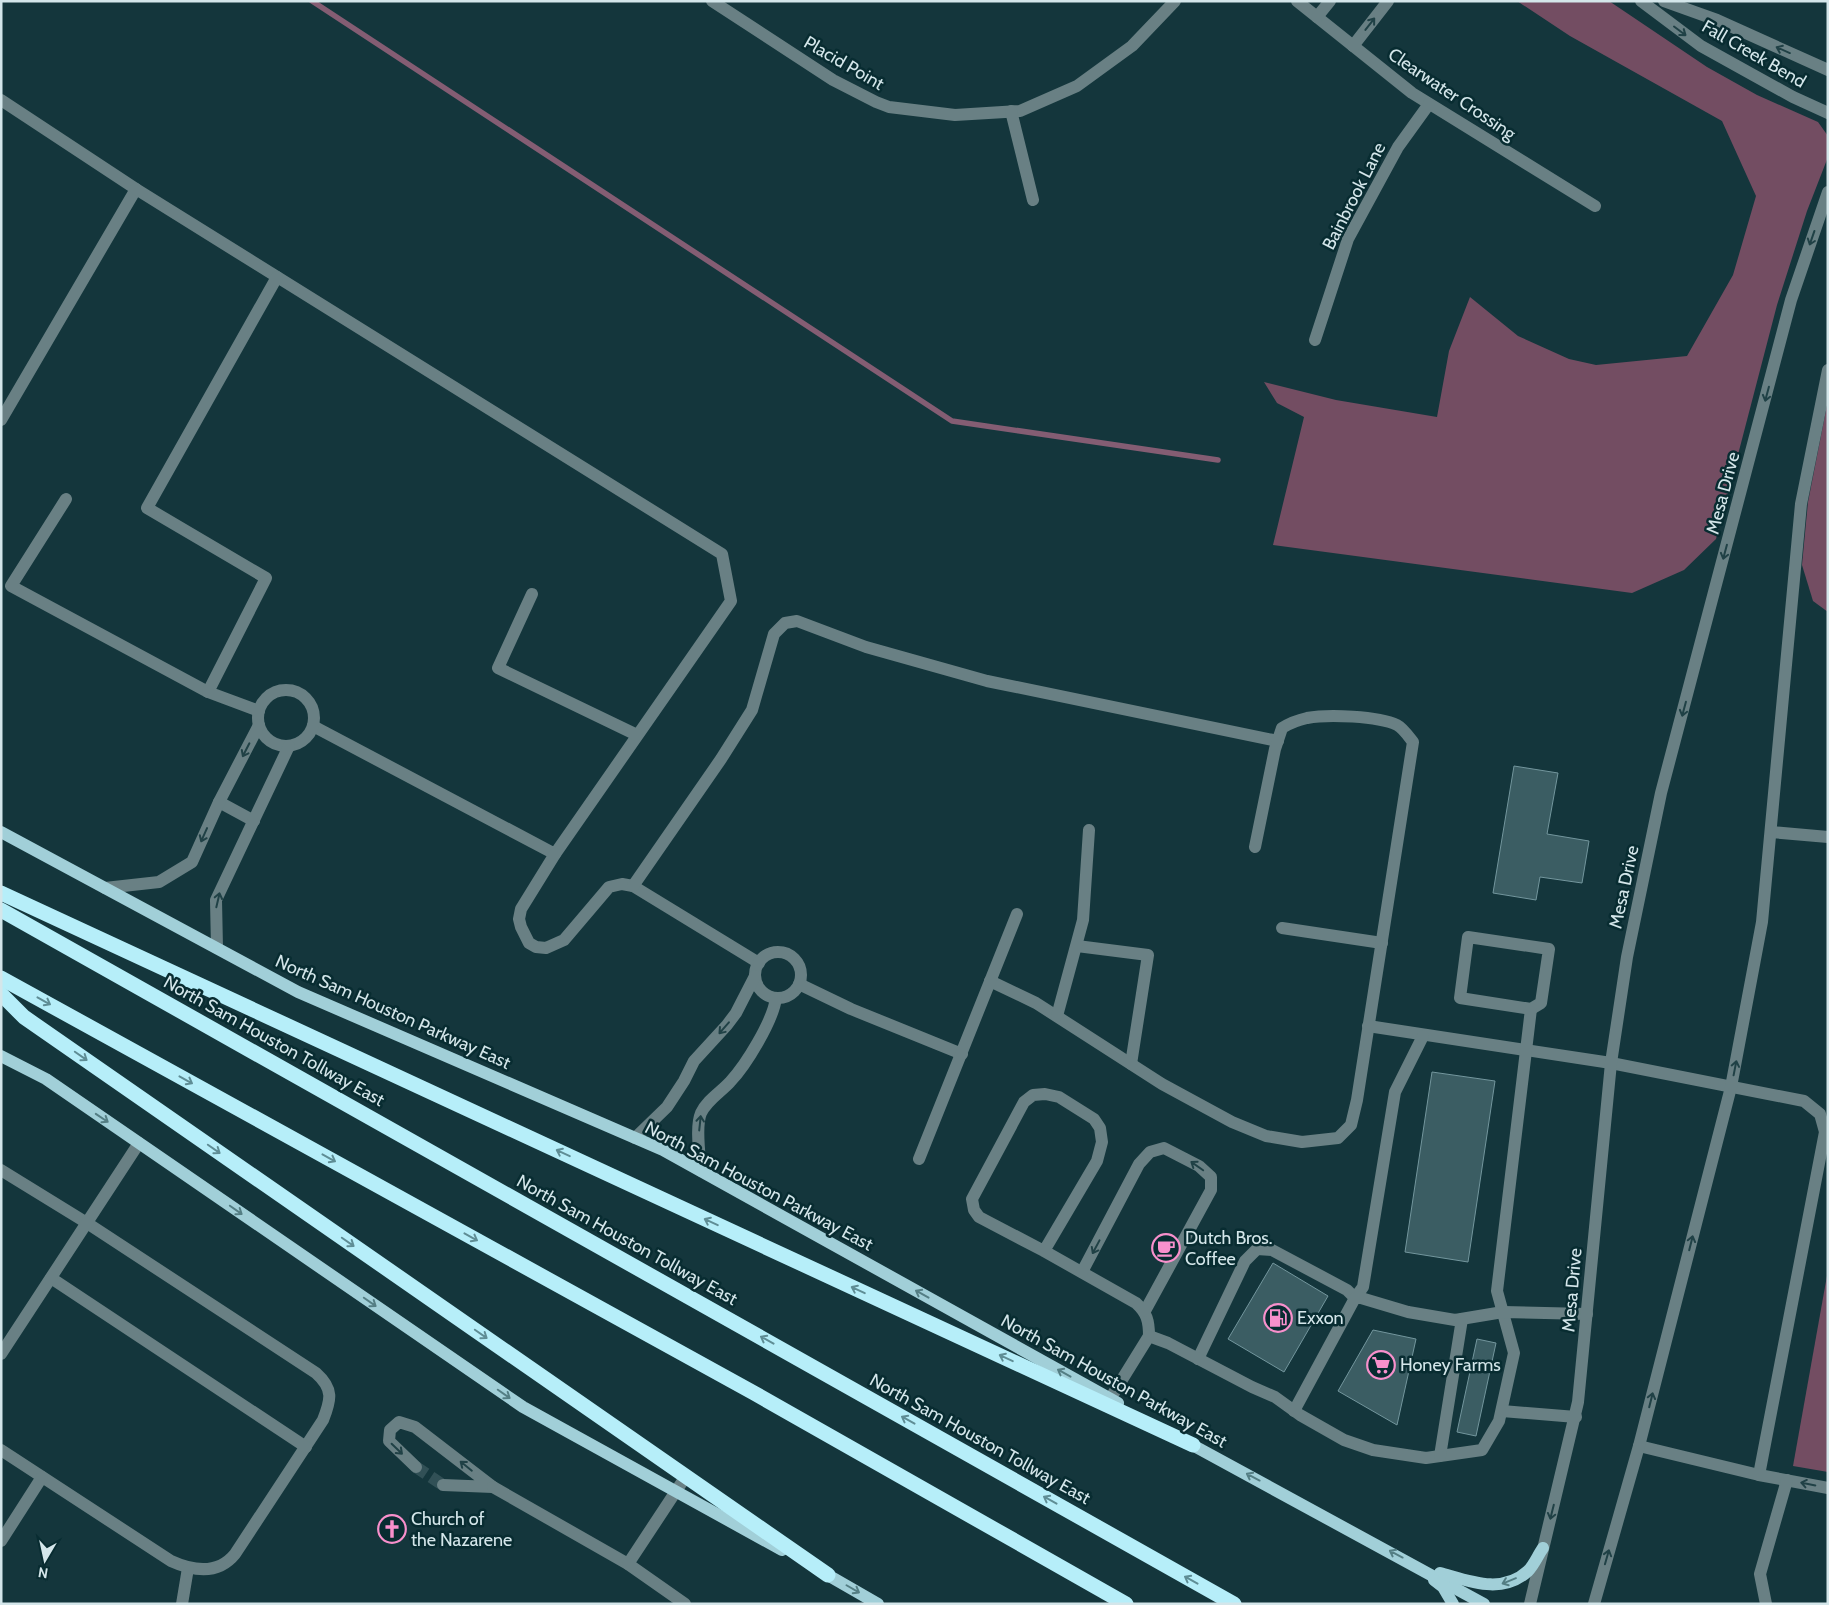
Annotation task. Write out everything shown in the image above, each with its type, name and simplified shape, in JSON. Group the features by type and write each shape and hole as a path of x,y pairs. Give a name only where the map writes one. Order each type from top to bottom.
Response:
{"highway":[{"path":"1,893 1193,1445"},
{"name":"North Sam Houston Tollway East","path":"1,910 1234,1604"},
{"path":"1,978 746,1388 1126,1604"},
{"path":"1,994 24,1017 828,1575"}],"main road":[{"name":"North Sam Houston Parkway East","path":"1,832 298,992 663,1150 1193,1445 1418,1566 1484,1604"},
{"path":"1,1056 46,1079 523,1407 878,1604"},
{"path":"1418,1566 1477,1584 1502,1584 1528,1570 1543,1548"},
{"path":"1418,1566 1443,1587 1453,1604"}],"street":[{"name":"Placid Point","path":"712,1 833,80 889,107 955,115 1020,111 1077,86 1132,46 1175,1"},
{"name":"Clearwater Crossing","path":"1297,1 1412,93 1595,206"},
{"path":"1317,17 1330,1"},
{"path":"1353,46 1388,1"},
{"name":"Fall Creek Bend","path":"1641,1 1701,46 1793,98 1828,113"},
{"name":"Fall Creek Bend","path":"1664,1 1717,20 1828,70"},
{"path":"1,100 136,189 722,554 731,601 555,854 522,909 519,920 529,943 536,948 546,948 564,940 609,887 622,884 633,886 759,963"},
{"name":"Bainbrook Lane","path":"1315,340 1348,239 1398,147 1429,104"},
{"path":"1011,112 1033,200"},
{"path":"1,420 136,189"},
{"name":"Mesa Drive","path":"1530,1604 1576,1417 1611,1063 1627,957 1661,793 1791,300 1828,192"},
{"path":"208,692 266,578 147,508 277,276"},
{"path":"1594,1604 1639,1446 1731,1087 1762,922 1801,504 1828,370"},
{"path":"66,499 10,586 208,692 259,711"},
{"path":"532,594 498,668 637,735"},
{"path":"633,886 721,759 752,710 774,634 785,623 798,621 866,647 986,681 1278,741"},
{"path":"105,888 159,882 192,862 219,802 259,725 259,711 265,699 282,690 291,691 300,694 312,708 313,726 304,740 289,746 274,743 267,739 259,725"},
{"path":"990,981 1036,1003 1162,1084 1232,1122 1266,1136 1302,1142 1338,1138 1351,1125 1357,1100 1413,742 1398,726 1377,720 1343,716 1309,718 1293,722 1282,728 1255,848"},
{"path":"313,726 555,854"},
{"path":"217,948 216,900 289,746"},
{"path":"219,802 254,821"},
{"path":"1057,1016 1083,920 1089,830"},
{"path":"1771,832 1828,837"},
{"path":"919,1158 1017,914"},
{"path":"1282,928 1382,943"},
{"path":"1468,937 1549,949 1541,1003 1531,1009 1460,998 1468,937"},
{"path":"1077,946 1148,955 1131,1064"},
{"path":"635,1138 667,1107 694,1061 736,1013 755,976 759,963 769,954 775,952 789,955 794,959 800,971 799,984 789,995 776,998 764,993 759,988 755,976"},
{"path":"799,984 851,1009 962,1054"},
{"path":"701,1171 700,1114 707,1104 730,1082 748,1059 762,1033 776,998"},
{"path":"1149,1336 1168,1343 1252,1387 1276,1397 1294,1411 1344,1440 1373,1450 1426,1458 1482,1450 1500,1421 1514,1353 1497,1291 1531,1009"},
{"path":"1368,1026 1423,1036 1611,1063 1804,1101 1824,1112 1825,1132 1759,1475"},
{"path":"1294,1411 1355,1298 1363,1287 1395,1092 1423,1036"},
{"path":"1044,1251 1097,1161 1102,1142 1100,1128 1094,1119 1059,1098 1044,1094 1033,1095 1024,1102 972,1199 974,1210 979,1217 1082,1272 1136,1303 1145,1312 1149,1321 1149,1336 1110,1399"},
{"path":"1,1354 139,1143"},
{"path":"1082,1272 1139,1164 1150,1152 1164,1148 1199,1166 1211,1177 1212,1190 1145,1312"},
{"path":"1,1170 87,1223 322,1378 328,1386 330,1395 323,1420 229,1561 220,1567 211,1569 188,1568 171,1561 1,1450"},
{"path":"1198,1359 1245,1260 1258,1249 1272,1250 1347,1290 1355,1298 1361,1298 1408,1312 1455,1320 1503,1312 1587,1314"},
{"path":"51,1278 306,1447"},
{"path":"1440,1456 1462,1319"},
{"path":"1502,1411 1576,1417"},
{"path":"416,1467 389,1442 390,1430 399,1422 415,1427 493,1487 628,1564 685,1604"},
{"path":"1639,1446 1759,1475 1828,1488"},
{"path":"628,1564 674,1491 686,1476"},
{"path":"1,1541 42,1477"},
{"path":"1766,1604 1760,1574 1788,1480"},
{"path":"443,1485 493,1487"},
{"path":"182,1604 188,1568"}],"shaded area":[{"path":"1517,1 1609,1 1707,67 1757,95 1818,122 1828,136 1828,157 1807,211 1777,305 1716,539 1684,570 1632,593 1273,545 1304,417 1277,403 1264,382 1336,400 1437,417 1449,351 1470,297 1518,336 1569,359 1596,365 1687,356 1733,275 1756,196 1722,121 1570,36"},
{"path":"1828,400 1828,612 1813,601 1802,565 1808,502"},
{"path":"1828,1270 1828,1472 1793,1466"}],"building":[{"path":"1514,766 1558,773 1547,834 1589,841 1582,883 1540,877 1536,900 1493,893"},
{"path":"1432,1072 1495,1081 1468,1262 1405,1252"},
{"name":"Exxon","path":"1273,1263 1328,1296 1284,1372 1228,1339"},
{"name":"Honey Farms","path":"1373,1330 1416,1339 1397,1425 1338,1391"},
{"path":"1477,1339 1496,1343 1476,1436 1457,1432"}],"waterway":[{"path":"312,1 952,421 1218,460"}],"tunnel":[{"path":"416,1467 443,1485"}],"place":[{"name":"Dutch Bros. Coffee","path":"1166,1248"},
{"name":"Exxon","path":"1278,1318"},
{"name":"Honey Farms","path":"1381,1365"},
{"name":"Church of the Nazarene","path":"392,1529"}]}
